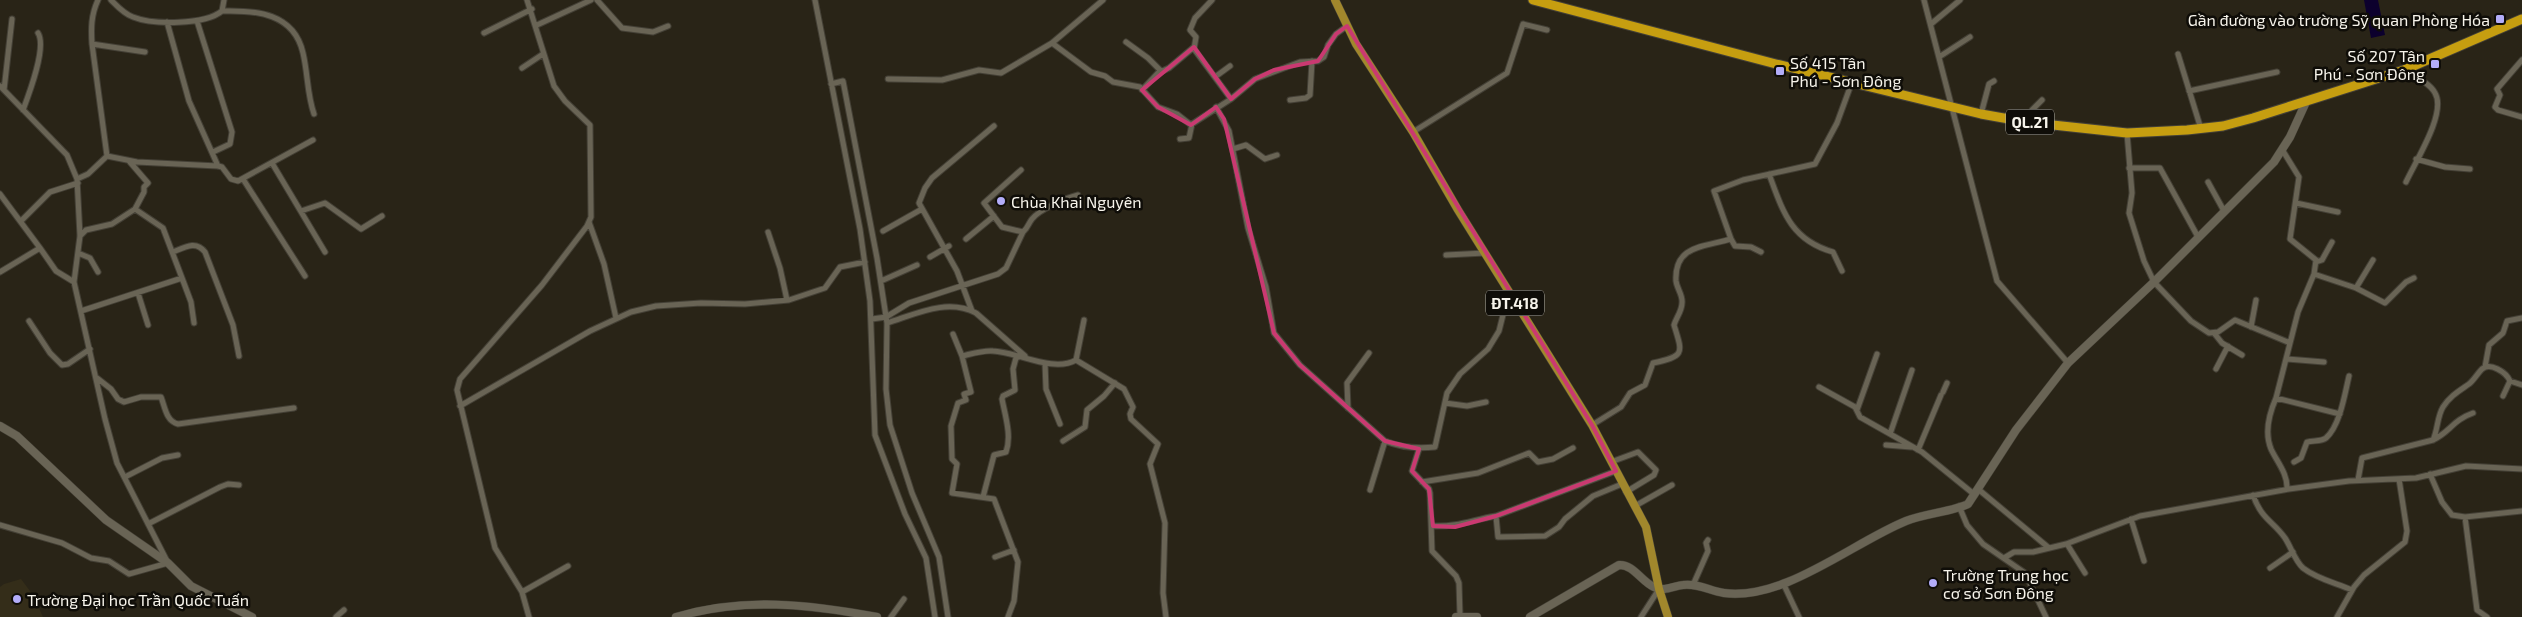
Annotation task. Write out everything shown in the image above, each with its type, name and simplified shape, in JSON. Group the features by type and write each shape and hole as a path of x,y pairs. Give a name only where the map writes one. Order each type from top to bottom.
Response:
{"highway":[{"name":"QL.21","path":"1533,0 1981,114 2026,122 2128,133 2223,126 2306,102 2404,70 2522,19"}],"main road":[{"name":"ĐT.418","path":"1335,0 1356,44 1413,132 1485,253 1592,425 1646,527 1659,589 1668,617"}],"street":[{"path":"98,0 93,11 90,26 107,156"},
{"path":"111,0 134,18 167,22 197,21 222,11 247,10 265,13 285,25 297,38 303,52 308,95 314,114"},
{"path":"222,11 224,0"},
{"path":"528,0 537,25 546,67 559,94 590,125 589,222 604,264 616,318"},
{"path":"537,25 591,0"},
{"path":"598,0 622,28 654,32 668,26"},
{"path":"814,0 865,262 872,320 876,435 905,514 926,558 935,617"},
{"path":"888,79 942,80 979,70 997,74 1052,43 1103,0"},
{"path":"1142,90 1161,71 1170,68 1194,47 1196,38 1190,26 1212,0"},
{"path":"1924,0 1997,282 2068,362"},
{"path":"1930,24 1960,0"},
{"path":"484,34 532,9"},
{"path":"12,20 2,88 67,155 78,181 80,236 74,282 117,463 126,477 168,563"},
{"path":"197,21 232,132 230,144 213,152"},
{"path":"167,22 189,102 218,166"},
{"path":"1413,132 1506,73 1523,24 1547,30"},
{"path":"1191,125 1231,99 1255,79 1283,67 1318,61 1324,57 1328,45 1347,26"},
{"path":"24,110 39,54 41,38 38,33"},
{"path":"1939,57 1970,37"},
{"path":"1126,42 1148,58 1161,71"},
{"path":"1052,43 1091,72 1105,76 1113,82 1133,85 1142,90 1158,107 1177,114 1191,125"},
{"path":"92,44 145,52"},
{"path":"1194,47 1231,99"},
{"path":"522,68 544,54"},
{"path":"2178,54 2201,128"},
{"path":"2522,60 2500,83 2497,89 2500,95 2495,107 2498,110 2522,117"},
{"path":"1290,100 1306,98 1310,95 1312,61"},
{"path":"1214,77 1230,66"},
{"path":"2404,70 2432,88 2439,104 2437,117 2406,182"},
{"path":"2189,91 2277,72"},
{"path":"831,84 843,81 881,281 887,320 886,389 890,425 912,493 939,557 948,617"},
{"path":"1981,114 1989,84 1994,81"},
{"path":"1761,252 1751,247 1735,246 1714,191 1733,183 1818,162 1842,112 1852,82"},
{"path":"2026,122 2032,110 2042,100"},
{"path":"1530,617 1619,565 1628,566 1652,586 1659,589 1693,585 1725,593 1736,593 1784,585 1892,527 1918,516 1968,504 2016,430 2068,362 2154,282 2283,151 2306,102"},
{"path":"1216,108 1229,131 1248,228 1258,266 1266,287 1274,333 1300,365 1385,441 1398,447 1418,449 1435,447 1447,393 1460,374 1488,349 1499,331 1504,312 1516,303"},
{"path":"1180,139 1190,137 1191,125"},
{"path":"994,126 932,178 920,197 922,209 957,271 972,311 1025,356"},
{"path":"2128,133 2132,193 2129,213 2144,261 2154,282 2191,321 2202,329 2214,334 2242,355"},
{"path":"107,156 129,161 218,166 222,167 234,181 243,179 313,140"},
{"path":"1232,150 1246,145 1265,159 1277,155"},
{"path":"2283,151 2299,174 2290,238 2316,262"},
{"path":"22,220 50,192 78,181 107,156"},
{"path":"2416,159 2445,167 2470,169"},
{"path":"80,236 86,230 112,224 135,208 144,192 144,187 148,183 129,161"},
{"path":"272,163 325,252"},
{"path":"2129,168 2160,168 2198,237"},
{"path":"1021,170 984,202 1002,227 1023,232"},
{"path":"1769,174 1788,222 1814,246 1833,252 1842,271"},
{"path":"243,179 305,276"},
{"path":"2208,182 2224,211"},
{"path":"0,194 2,201 22,220 56,271 74,282"},
{"path":"887,320 909,303 998,274 1006,268 1023,232 1039,212 1066,198 1078,195"},
{"path":"301,211 325,202 361,229 382,216"},
{"path":"2296,204 2338,212"},
{"path":"135,208 163,228 191,302 194,323"},
{"path":"884,230 922,209"},
{"path":"966,239 994,216"},
{"path":"529,617 522,592 495,548 457,390 460,379 542,285 589,222"},
{"path":"768,232 780,268 786,300"},
{"path":"1592,425 1621,407 1630,393 1645,385 1653,363 1671,360 1679,350 1680,339 1674,325 1682,303 1676,278 1678,263 1682,255 1731,238"},
{"path":"2316,262 2322,260 2332,242"},
{"path":"173,252 194,244 201,246 205,252 233,325 239,356"},
{"path":"930,257 949,246"},
{"path":"0,272 40,248"},
{"path":"78,253 90,258 98,272"},
{"path":"1446,255 1485,253"},
{"path":"2356,288 2373,260"},
{"path":"460,406 553,352 616,318 637,310 656,306 701,303 745,304 786,300 822,290 840,267 865,262"},
{"path":"2287,489 2286,479 2272,450 2268,436 2270,412 2287,359 2298,312 2314,274 2316,262"},
{"path":"881,281 917,265"},
{"path":"2314,274 2356,288 2385,303 2406,282 2414,278"},
{"path":"81,311 182,278"},
{"path":"138,293 148,326"},
{"path":"2252,327 2256,300"},
{"path":"872,320 887,320 937,307 972,311"},
{"path":"2432,440 2443,406 2485,368 2489,345 2502,332 2507,321 2522,318"},
{"path":"962,356 991,350 1025,356 1045,364 1069,364 1076,360 1084,320"},
{"path":"2214,334 2233,320 2290,343"},
{"path":"29,321 50,353 62,364 68,364 90,349"},
{"path":"953,334 962,356 971,392 964,394 966,400 958,404 951,426 952,459 957,464 952,493 994,499 1018,562 1014,601 1008,617"},
{"path":"2216,370 2228,346"},
{"path":"1348,408 1347,383 1369,353"},
{"path":"1856,410 1877,354"},
{"path":"983,497 994,455 1006,452 1008,449 1008,430 1002,399 1003,396 1015,390 1014,362 1016,358 1025,356"},
{"path":"2287,359 2324,362"},
{"path":"1076,360 1124,389 1133,406 1130,414 1132,419 1158,444 1150,464 1165,523 1163,593 1166,617"},
{"path":"1045,364 1046,389 1060,424"},
{"path":"2485,368 2502,372 2510,381 2522,385"},
{"path":"1890,434 1912,370"},
{"path":"2294,462 2301,458 2307,442 2326,438 2340,414 2349,376"},
{"path":"97,378 111,388 118,399 124,402 140,397 161,397 168,417 173,423 178,424 294,408"},
{"path":"2503,396 2510,381"},
{"path":"1063,441 1086,427 1087,410 1104,396 1115,383"},
{"path":"1918,450 1947,383"},
{"path":"1819,387 1856,410 1860,417 1918,450 2049,548"},
{"path":"2276,398 2340,414"},
{"path":"1445,403 1467,406 1486,402"},
{"path":"2358,480 2362,458 2442,436 2454,422 2473,413"},
{"path":"0,426 17,436 106,520 168,563 191,586 252,617"},
{"path":"1370,490 1385,441"},
{"path":"1886,444 1911,447"},
{"path":"1422,482 1478,473 1530,453 1538,462 1553,459 1573,448"},
{"path":"1418,449 1412,471 1430,493 1433,526 1431,546 1434,555 1447,566 1460,583 1460,616"},
{"path":"1496,516 1498,537 1545,536 1559,527 1565,519 1593,496 1624,488 1654,475 1656,470 1638,452 1611,462"},
{"path":"126,477 162,458 178,455"},
{"path":"2004,558 2014,552 2033,552 2068,544 2131,519 2287,489 2358,480 2399,479 2466,466 2522,469"},
{"path":"1433,526 1455,527 1475,519 1496,516 1616,472"},
{"path":"2430,474 2448,512 2465,517 2522,511"},
{"path":"2337,617 2352,590 2364,575 2405,542 2407,531 2399,479"},
{"path":"148,524 220,487 228,484 239,485"},
{"path":"1635,506 1672,485"},
{"path":"2253,495 2263,516 2284,537 2301,566 2319,578 2332,581 2352,590"},
{"path":"1959,506 1972,532 1988,548 2018,566 2030,581 2046,617"},
{"path":"2465,517 2477,610 2487,617"},
{"path":"2131,519 2144,561"},
{"path":"0,525 62,542 91,558 109,561 129,574 168,563"},
{"path":"1693,585 1708,552 1708,540"},
{"path":"2068,544 2086,573"},
{"path":"995,557 1014,550"},
{"path":"2270,568 2293,552"},
{"path":"522,592 568,566"},
{"path":"1784,585 1798,617"},
{"path":"1641,617 1659,589"},
{"path":"891,617 904,599"},
{"path":"676,617 718,607 768,604 806,605 876,617"},
{"path":"336,617 344,610"},
{"path":"1456,617 1476,617"}],"highlighted area":[{"path":"1347,26 1592,425 1616,471 1496,516 1455,527 1433,526 1429,489 1412,471 1419,449 1385,441 1300,365 1274,333 1224,119 1216,107 1191,125 1158,107 1142,90 1194,47 1231,99 1255,79 1274,70 1318,61 1336,34"}],"shaded area":[{"path":"2364,0 2378,0 2385,35 2371,38"},
{"name":"Trường Đại học Trần Quốc Tuấn","path":"21,579 33,595 43,617 0,617 0,587"}],"place":[{"name":"Gần đường vào trường Sỹ quan Phòng Hóa","path":"2500,19"},
{"name":"Số 207 Tân Phú - Sơn Đông","path":"2435,64"},
{"name":"Số 415 Tân Phú - Sơn Đông","path":"1780,71"},
{"name":"Chùa Khai Nguyên","path":"1001,201"},
{"name":"Trường Trung học cơ sở Sơn Đông","path":"1933,583"},
{"name":"Trường Đại học Trần Quốc Tuấn","path":"17,599"}]}
